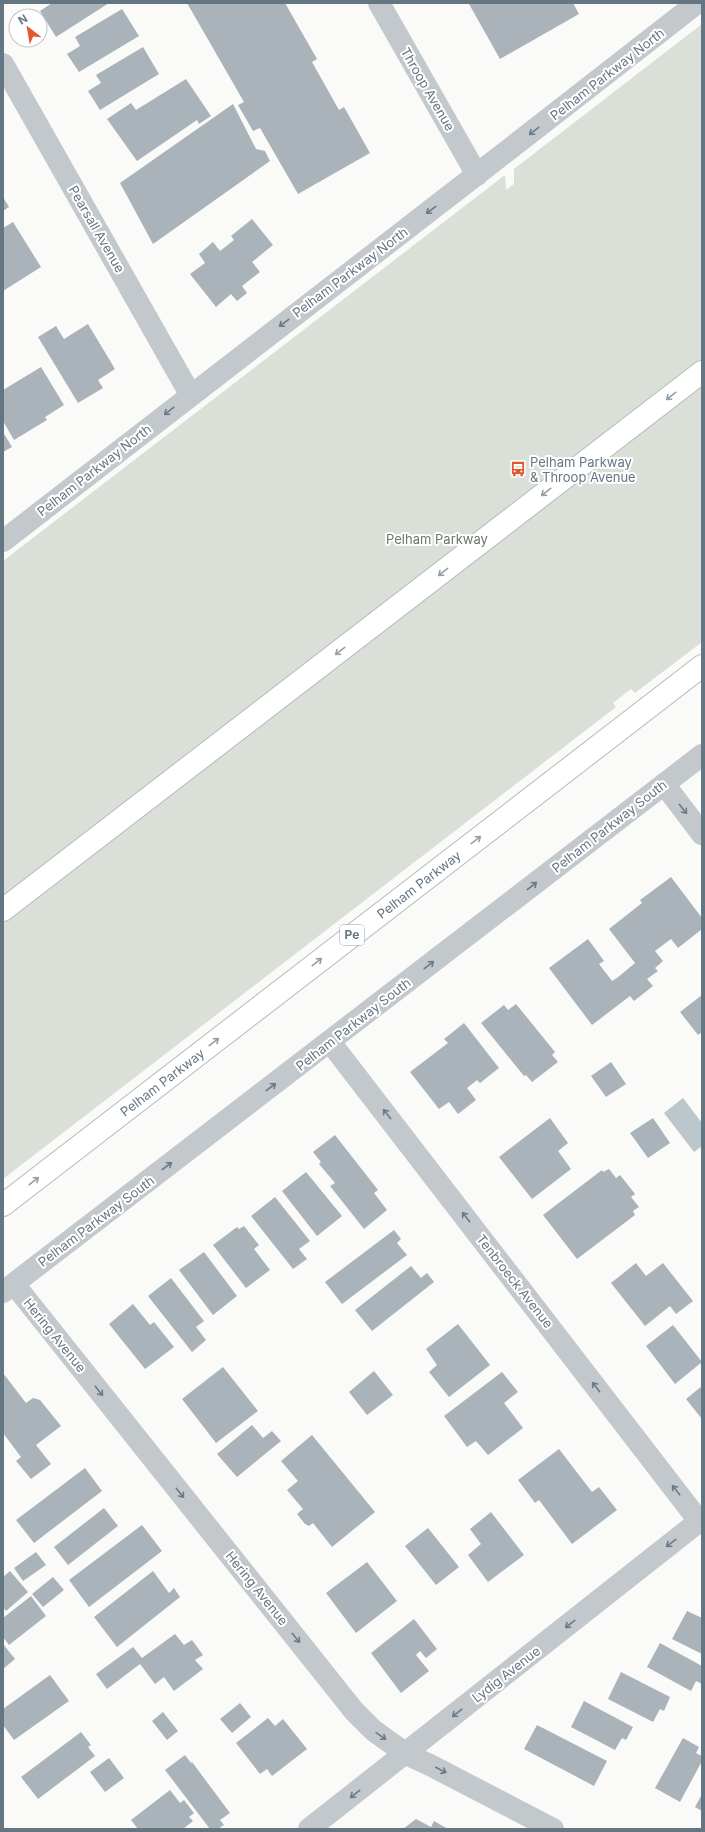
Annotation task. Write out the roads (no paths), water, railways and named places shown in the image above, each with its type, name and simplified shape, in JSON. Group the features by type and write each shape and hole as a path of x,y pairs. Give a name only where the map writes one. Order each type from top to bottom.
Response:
{"main road":[{"path":"3,910 702,372"},
{"name":"Pelham Parkway","path":"3,1205 702,666"}],"street":[{"name":"Throop Avenue","path":"379,3 477,175"},
{"name":"Pelham Parkway North","path":"3,541 190,394 477,175 697,3"},
{"name":"Pearsall Avenue","path":"3,64 190,394"},
{"name":"Pelham Parkway South","path":"8,1288 702,755"},
{"path":"664,784 702,834"},
{"name":"Tenbroeck Avenue","path":"330,1042 701,1520"},
{"name":"Hering Avenue","path":"8,1288 354,1711 373,1730 406,1754 553,1829"},
{"name":"Lydig Avenue","path":"310,1829 701,1520"}],"place":[{"name":"Pelham Parkway & Throop Avenue","path":"518,469"}]}
